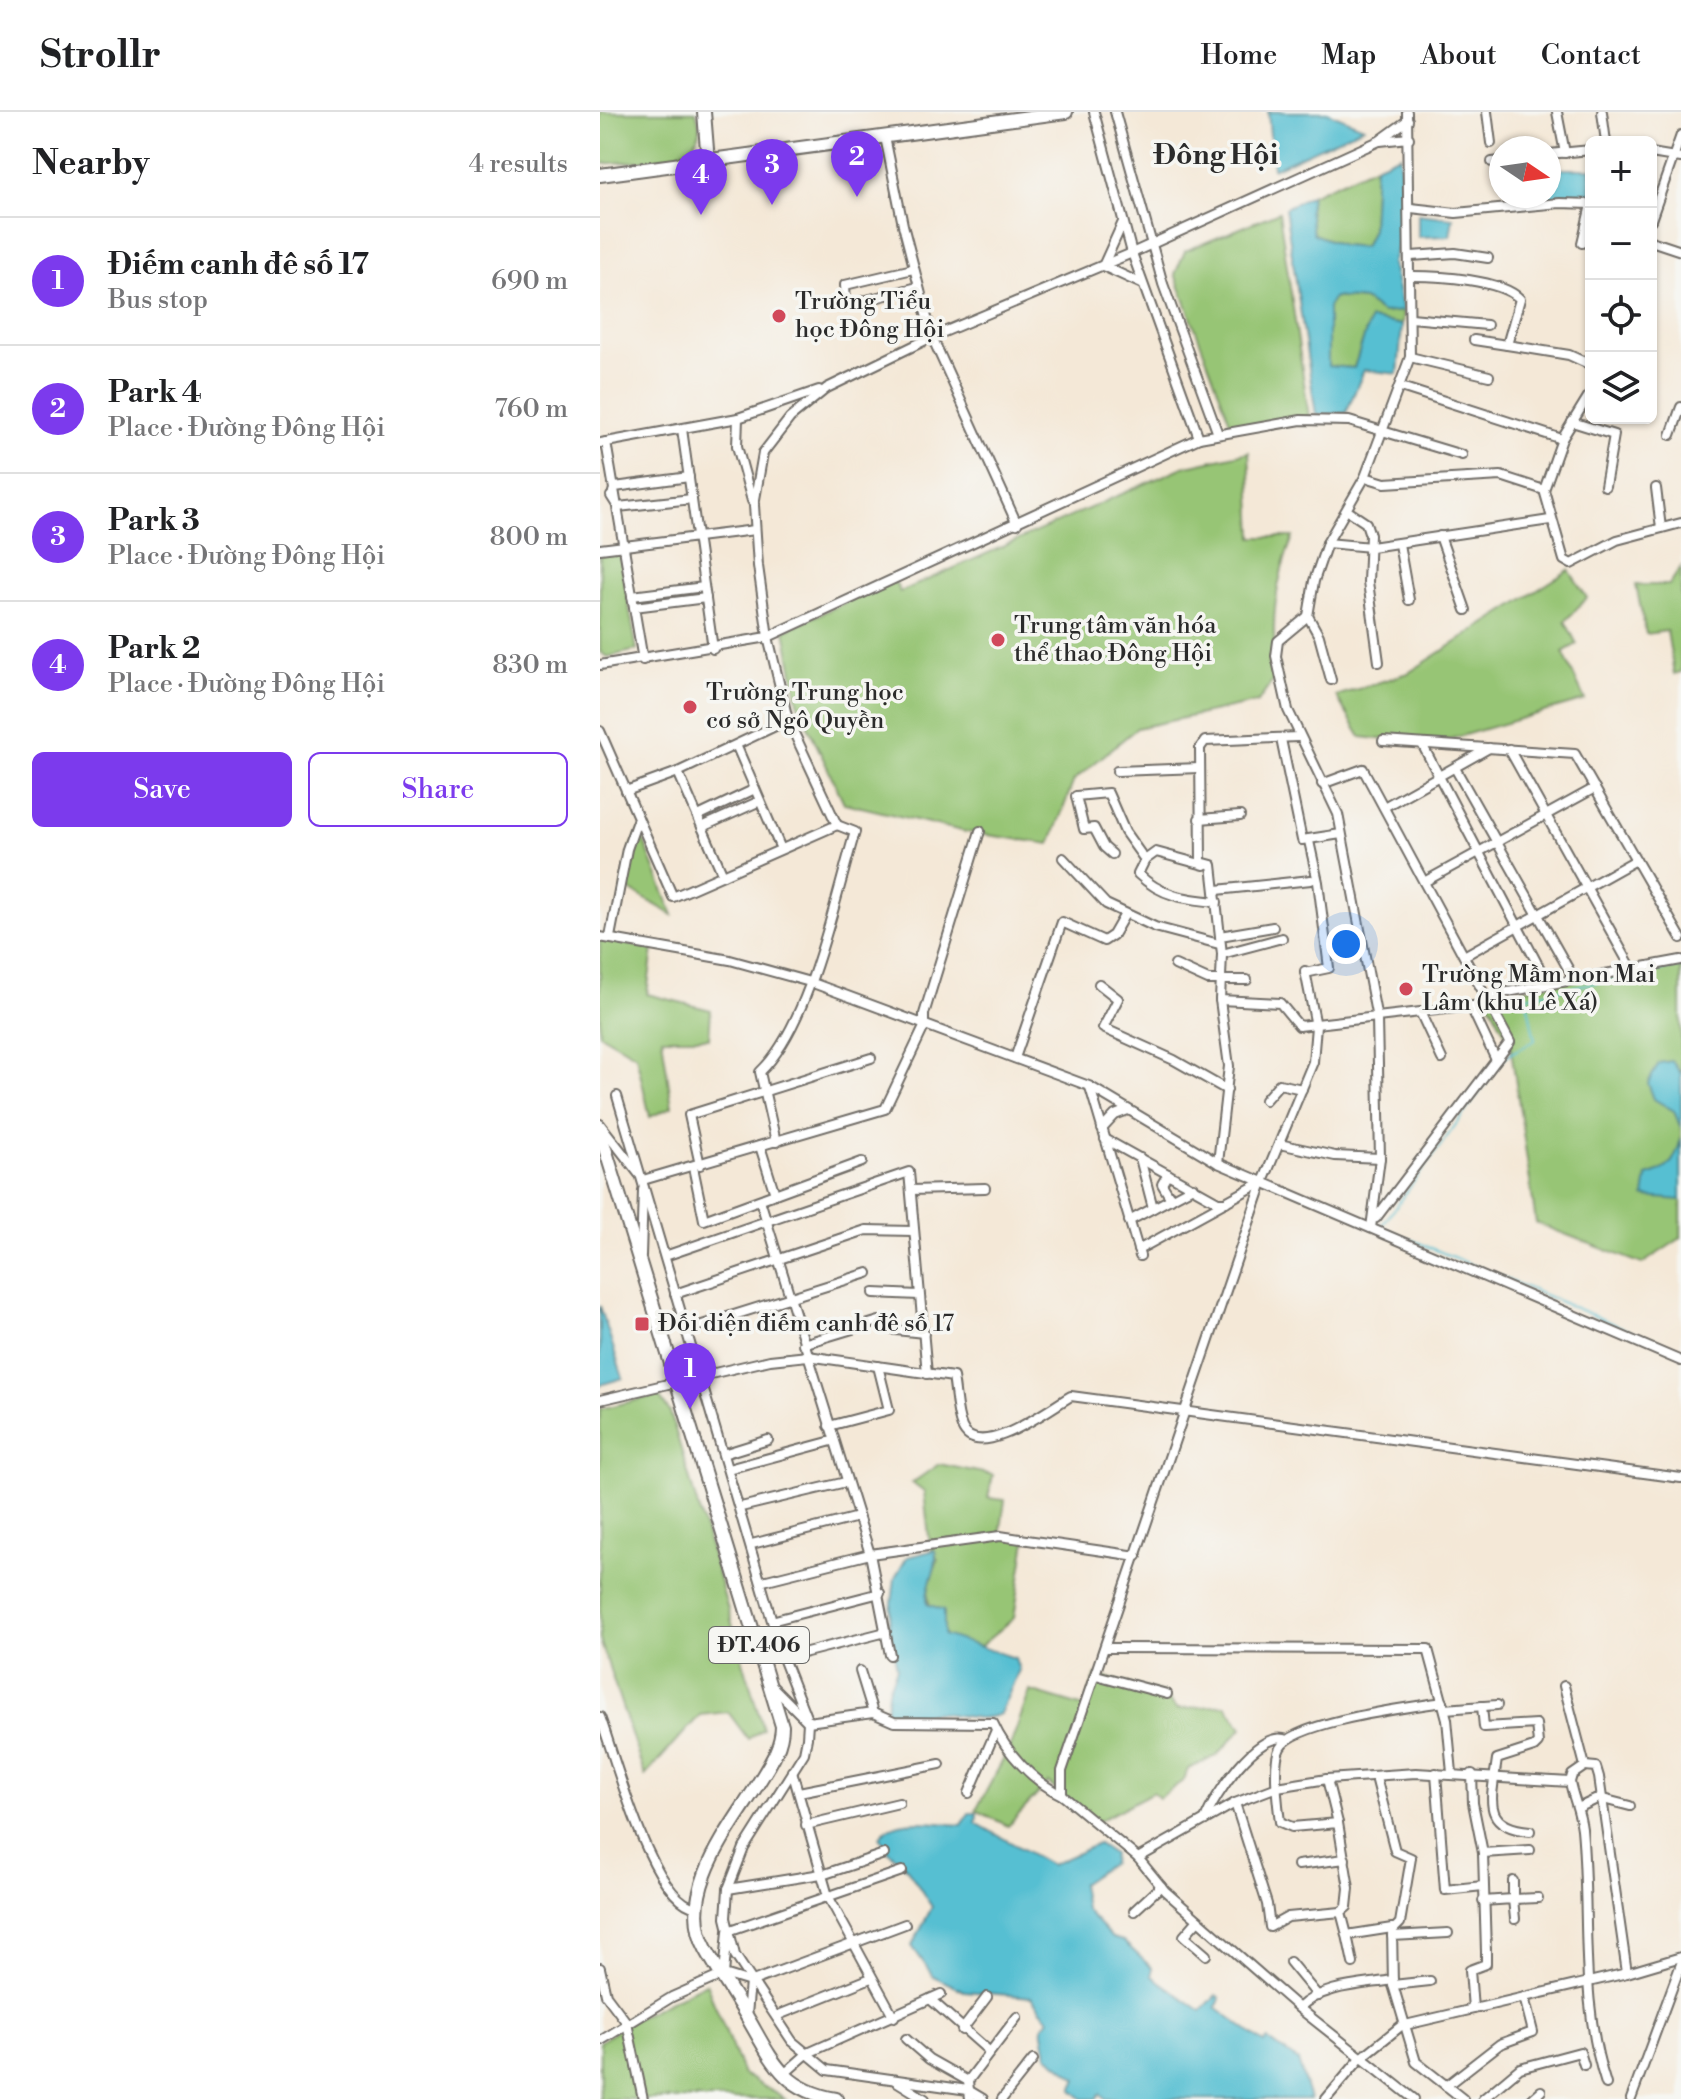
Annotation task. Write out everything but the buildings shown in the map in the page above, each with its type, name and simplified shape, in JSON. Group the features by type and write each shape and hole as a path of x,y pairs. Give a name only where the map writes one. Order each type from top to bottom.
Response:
{"main road":[{"path":"704,112 708,162"},
{"path":"600,175 1066,112"},
{"name":"ĐT.406","path":"600,1132 674,1384 773,1687 782,1726 780,1743 710,1863 698,1908 704,1947 724,1974 782,2075 811,2094 836,2099"}],"street":[{"path":"1094,112 1132,253 1199,438"},
{"path":"1115,112 1163,284 1218,434"},
{"path":"1487,112 1490,136"},
{"path":"1557,112 1565,153"},
{"path":"1602,112 1605,136"},
{"path":"1331,680 1319,636 1308,616 1314,581 1327,543 1348,511 1384,433 1410,357 1412,276 1407,116"},
{"path":"643,660 615,487 603,443 738,418 827,388 932,337 1103,266 1379,141 1407,116"},
{"path":"1656,208 1677,157 1681,135"},
{"path":"885,137 913,269 932,337 1017,524"},
{"path":"1379,141 1409,138"},
{"path":"1561,153 1585,151"},
{"path":"1657,154 1677,157"},
{"path":"1411,208 1456,213 1560,203 1585,205"},
{"path":"1582,243 1590,208"},
{"path":"1103,266 1123,222"},
{"path":"1657,243 1681,251"},
{"path":"1411,256 1455,253 1488,258"},
{"path":"1103,266 1142,284"},
{"path":"913,269 845,285 846,302 851,304 918,287"},
{"path":"1412,276 1460,279 1513,292 1520,299 1507,345"},
{"path":"1411,318 1487,325"},
{"path":"1474,340 1569,355 1585,362"},
{"path":"1410,357 1489,376"},
{"path":"1401,387 1562,439"},
{"path":"776,1142 762,1092 760,1072 774,1058 810,982 855,832 837,825 788,720 768,637 754,505 763,453 790,418 827,388"},
{"path":"1585,401 1562,439 1544,490 1560,555 1567,563 1597,552 1617,540 1681,523"},
{"path":"1671,435 1681,407"},
{"path":"738,418 737,446 754,505"},
{"path":"600,665 713,649 768,637 1199,438 1301,420 1349,421 1462,455"},
{"path":"1572,422 1614,435 1605,486"},
{"path":"682,429 713,649"},
{"path":"1365,477 1385,483 1501,476 1544,490"},
{"path":"615,487 689,477"},
{"path":"611,496 615,487"},
{"path":"1656,488 1661,528"},
{"path":"600,497 611,496"},
{"path":"611,496 618,507"},
{"path":"618,507 692,499"},
{"path":"1348,511 1366,523 1371,547 1368,582 1379,662"},
{"path":"1327,543 1371,547 1550,520"},
{"path":"600,549 755,530"},
{"path":"1440,536 1466,610"},
{"path":"1399,544 1409,600"},
{"path":"632,596 704,587"},
{"path":"634,607 706,598"},
{"path":"1308,616 1278,641 1276,650 1288,710 1298,737 1338,814 1377,1019 1380,1158 1372,1224"},
{"path":"626,791 737,747 788,720"},
{"path":"600,731 673,897 837,825"},
{"path":"1212,865 1201,862 1200,748 1205,741 1298,737"},
{"path":"1281,739 1302,840 1341,834"},
{"path":"1383,741 1575,754 1681,938"},
{"path":"1422,744 1548,984"},
{"path":"737,747 781,849"},
{"path":"1384,807 1490,748"},
{"path":"1509,749 1632,969"},
{"path":"1117,771 1200,768"},
{"path":"1455,768 1574,979"},
{"path":"1322,784 1363,769 1510,1042 1372,1224"},
{"path":"678,772 723,875"},
{"path":"1424,882 1595,788"},
{"path":"698,816 755,789"},
{"path":"1112,854 1104,847 1094,828 1084,829 1076,796 1108,793 1125,832 1145,860"},
{"path":"702,827 760,801"},
{"path":"1199,819 1240,816"},
{"path":"610,937 627,849 638,818"},
{"path":"643,1180 885,1109 924,1027 924,1014 980,831"},
{"path":"1062,1795 1062,1771 1137,1556 1182,1411 1263,1182 1313,1062 1316,1026 1305,972 1329,968 1318,882 1309,841"},
{"path":"1212,865 1156,852 1145,860 1138,874 1154,889 1177,898 1217,902"},
{"path":"1063,858 1106,904 1166,931 1171,928 1220,945 1282,938"},
{"path":"1464,956 1636,860"},
{"path":"1212,865 1217,890 1220,1000 1229,1066 1218,1163"},
{"path":"1217,890 1311,880"},
{"path":"1015,1058 1062,922 1104,941 1113,935 1125,914"},
{"path":"1220,945 1273,927"},
{"path":"600,937 730,960 810,982 1089,1086 1218,1163 1372,1224 1681,1361"},
{"path":"1220,1000 1280,1003 1299,1026 1316,1026 1471,1007 1548,984 1681,960"},
{"path":"1175,965 1208,980 1247,980"},
{"path":"1099,984 1118,999 1103,1028 1174,1060 1227,1090"},
{"path":"1471,1007 1496,1060"},
{"path":"1421,1014 1442,1059"},
{"path":"862,1162 704,1220 689,1115 871,1058"},
{"path":"1265,1100 1279,1084 1302,1089"},
{"path":"1089,1086 1139,1253 1263,1182"},
{"path":"617,1096 775,1620 783,1658 808,1722 804,1753 760,1818 728,1889 724,1974"},
{"path":"1103,1134 1115,1115 1128,1110"},
{"path":"600,1124 643,1180 640,1267"},
{"path":"1103,1134 1218,1202 1226,1202"},
{"path":"1279,1144 1335,1156 1380,1158"},
{"path":"760,1146 775,1194"},
{"path":"1140,1158 1153,1208"},
{"path":"665,1256 908,1172 911,1175 913,1231 927,1374"},
{"path":"1162,1184 1168,1174"},
{"path":"1147,1186 1162,1184"},
{"path":"1162,1184 1171,1199"},
{"path":"1129,1221 1193,1187"},
{"path":"911,1190 985,1188"},
{"path":"760,1200 832,1441 870,1554 890,1655"},
{"path":"675,1294 866,1230 913,1231"},
{"path":"686,1330 868,1273"},
{"path":"874,1293 919,1295"},
{"path":"803,1344 879,1321"},
{"path":"887,1329 924,1333"},
{"path":"600,1400 770,1360 808,1356 953,1377 963,1430 975,1441 993,1441 1071,1396 1681,1478"},
{"path":"829,1426 889,1410 878,1366"},
{"path":"723,1454 768,1440"},
{"path":"728,1469 832,1441"},
{"path":"741,1507 846,1482"},
{"path":"752,1544 858,1517"},
{"path":"763,1581 870,1554 1000,1536 1137,1556"},
{"path":"775,1620 880,1593"},
{"path":"783,1658 886,1632"},
{"path":"1105,1648 1428,1649 1444,1706 1452,1773"},
{"path":"860,1671 873,1713"},
{"path":"1096,1675 1167,1694"},
{"path":"1564,1686 1585,1766"},
{"path":"773,1687 808,1722"},
{"path":"1338,1823 1292,1827 1280,1822 1278,1750 1287,1740 1361,1714 1444,1706 1497,1705"},
{"path":"1482,1706 1484,1727 1536,1724 1539,1736 1534,1747 1497,1759 1491,1800 1495,1819 1507,1828 1530,1831"},
{"path":"808,1722 873,1713 894,1722 993,1723 1021,1763 1047,1789 1062,1795 1138,1858 1161,1886 1198,1920 1360,2059 1414,2099"},
{"path":"600,1717 651,1857 682,1903 698,1908"},
{"path":"969,1793 996,1730"},
{"path":"1204,1821 1256,1747 1278,1737 1287,1740"},
{"path":"799,1792 940,1764"},
{"path":"1606,2084 1595,2043 1583,1940 1578,1808 1570,1782 1572,1775 1585,1766 1596,1767 1603,1798 1627,1973"},
{"path":"792,1771 828,1896 894,2017"},
{"path":"1138,1858 1235,1803 1277,1787 1327,1779 1436,1773 1570,1782"},
{"path":"1436,1773 1445,1890 1483,1886"},
{"path":"1472,1774 1473,1803 1483,1853 1486,1964 1470,1970 1473,2009"},
{"path":"1376,1777 1396,1852 1411,1858 1400,1923 1392,1934"},
{"path":"1235,1803 1265,1896 1270,1927 1288,1917 1341,1912 1347,1907 1349,1894 1345,1859 1327,1779"},
{"path":"1578,1808 1603,1798 1630,1806"},
{"path":"806,1825 899,1803"},
{"path":"1483,1853 1530,1850"},
{"path":"728,1889 821,1874 884,1854"},
{"path":"1298,1865 1345,1859"},
{"path":"728,1931 902,1871"},
{"path":"1513,1881 1515,1919"},
{"path":"1134,1911 1161,1886"},
{"path":"1483,1901 1538,1898"},
{"path":"1341,1912 1353,1963"},
{"path":"1198,1920 1184,1936 1206,1955"},
{"path":"600,2041 627,2023 724,1974 750,1982 905,1924"},
{"path":"1347,1935 1390,1927 1393,1982 1403,2026 1416,2062 1463,2099"},
{"path":"728,1931 735,1955 750,1982 792,2041 827,2070 969,2090"},
{"path":"1392,1934 1448,1933"},
{"path":"1326,2099 1360,2059 1403,2026 1627,1973 1681,1957"},
{"path":"1290,1962 1318,1996"},
{"path":"1631,2099 1681,1964"},
{"path":"600,1968 606,1995 627,2023 643,2099"},
{"path":"776,2016 871,1978"},
{"path":"1299,2008 1318,1996 1349,1986 1430,1981"},
{"path":"747,2016 750,1982"},
{"path":"782,2075 808,2053 941,1994"},
{"path":"962,2030 987,1997"},
{"path":"1446,2086 1500,2044 1533,2032 1524,1997"},
{"path":"930,1999 990,2052"},
{"path":"969,2090 990,2052 1017,2017"},
{"path":"906,2039 983,2099"},
{"path":"1483,2099 1520,2068 1580,2052 1584,2065"},
{"path":"1002,2099 1033,2060"},
{"path":"892,2079 925,2099"},
{"path":"1532,2099 1541,2091"}],"green space":[{"path":"600,112 696,112 699,130 694,142 684,151 668,157 600,164"},
{"path":"1375,166 1372,229 1364,247 1342,245 1313,234 1309,210 1311,195"},
{"path":"1279,212 1309,417 1232,427 1175,274 1185,251"},
{"path":"1333,297 1364,300 1382,313 1403,311 1402,325 1370,319 1354,368 1328,366 1328,306"},
{"path":"1249,452 1253,537 1293,537 1278,586 1274,621 1279,672 1258,702 1137,728 1074,780 1050,844 966,832 844,803 799,707 785,630 894,580 900,592 1183,467"},
{"path":"619,551 637,650 607,657 600,652 600,554"},
{"path":"1681,567 1681,672 1674,674 1667,631 1646,634 1636,585 1669,585"},
{"path":"1569,570 1587,598 1565,621 1577,644 1563,652 1585,700 1447,740 1422,744 1361,737 1336,696 1408,673"},
{"path":"640,831 673,915 623,886 631,847"},
{"path":"600,939 653,949 647,994 711,1010 709,1038 662,1038 672,1107 650,1117 636,1055 600,1034"},
{"path":"1681,960 1681,1238 1642,1264 1536,1223 1510,1042 1486,996"},
{"path":"658,1395 670,1412 763,1729 748,1739 728,1712 700,1715 645,1776 600,1640 600,1409"},
{"path":"939,1464 993,1475 988,1498 1005,1500 1000,1536 1026,1540 1014,1618 978,1648 944,1635 928,1598 938,1560 930,1546 924,1492 912,1483"},
{"path":"1096,1675 1163,1693 1177,1709 1226,1705 1242,1728 1217,1756 1188,1769 1184,1780 1159,1798 1153,1792 1095,1823 1048,1783 1008,1826 976,1810 1009,1749 1030,1691 1084,1707"},
{"path":"706,1983 743,2074 785,2099 600,2099 600,2042 627,2023"}],"water":[{"path":"1268,112 1327,112 1364,127 1273,169"},
{"path":"1400,155 1402,230 1392,263 1403,311 1382,313 1364,300 1334,297 1328,307 1328,366 1354,368 1370,319 1402,325 1398,374 1364,370 1346,413 1316,415 1285,208 1311,195 1309,210 1313,234 1342,245 1364,247 1372,229 1375,166"},
{"path":"1561,169 1585,169 1585,195 1580,193 1573,199 1561,199"},
{"path":"1418,214 1453,218 1450,236 1418,237"},
{"path":"1672,1061 1681,1074 1681,1128 1674,1111 1654,1099 1648,1083 1659,1063"},
{"path":"1681,1139 1681,1200 1644,1197 1647,1176 1670,1164"},
{"path":"600,1306 623,1378 600,1385"},
{"path":"935,1550 936,1564 927,1604 944,1610 944,1635 1015,1658 1019,1670 1000,1714 978,1718 933,1713 912,1719 886,1714 888,1690 897,1668 889,1628 895,1578 907,1557"},
{"path":"969,1813 977,1813 976,1823 1051,1865 1098,1844 1113,1854 1112,1863 1081,1884 1085,1909 1112,1938 1123,1941 1152,1968 1152,1976 1201,2011 1216,1995 1220,1998 1216,2007 1264,2043 1268,2040 1298,2061 1310,2099 1106,2099 1100,2094 1096,2099 1083,2099 1072,2090 1077,2079 1047,2055 1042,2028 1049,2019 1031,1997 964,1991 933,1976 912,1946 932,1907 906,1867 888,1851 880,1837 895,1825 906,1823 962,1825"}],"waterway":[{"path":"1681,966 1526,996 1535,1040 1506,1056 1381,1227 1681,1352"}],"place":[{"name":"Park 4","path":"857,197"},
{"name":"Park 3","path":"772,205"},
{"name":"Park 2","path":"701,215"},
{"name":"Trường Tiểu học Đông Hội","path":"779,316"},
{"name":"Trung tâm văn hóa thể thao Đông Hội","path":"998,640"},
{"name":"Trường Trung học cơ sở Ngô Quyền","path":"690,707"},
{"name":"Trường Mầm non Mai Lâm (khu Lê Xá)","path":"1406,989"},
{"name":"Đối diện điếm canh đê số 17","path":"642,1324"},
{"name":"Điếm canh đê số 17","path":"690,1409"}],"district":[{"name":"Đông Hội","path":"1216,155"}]}
